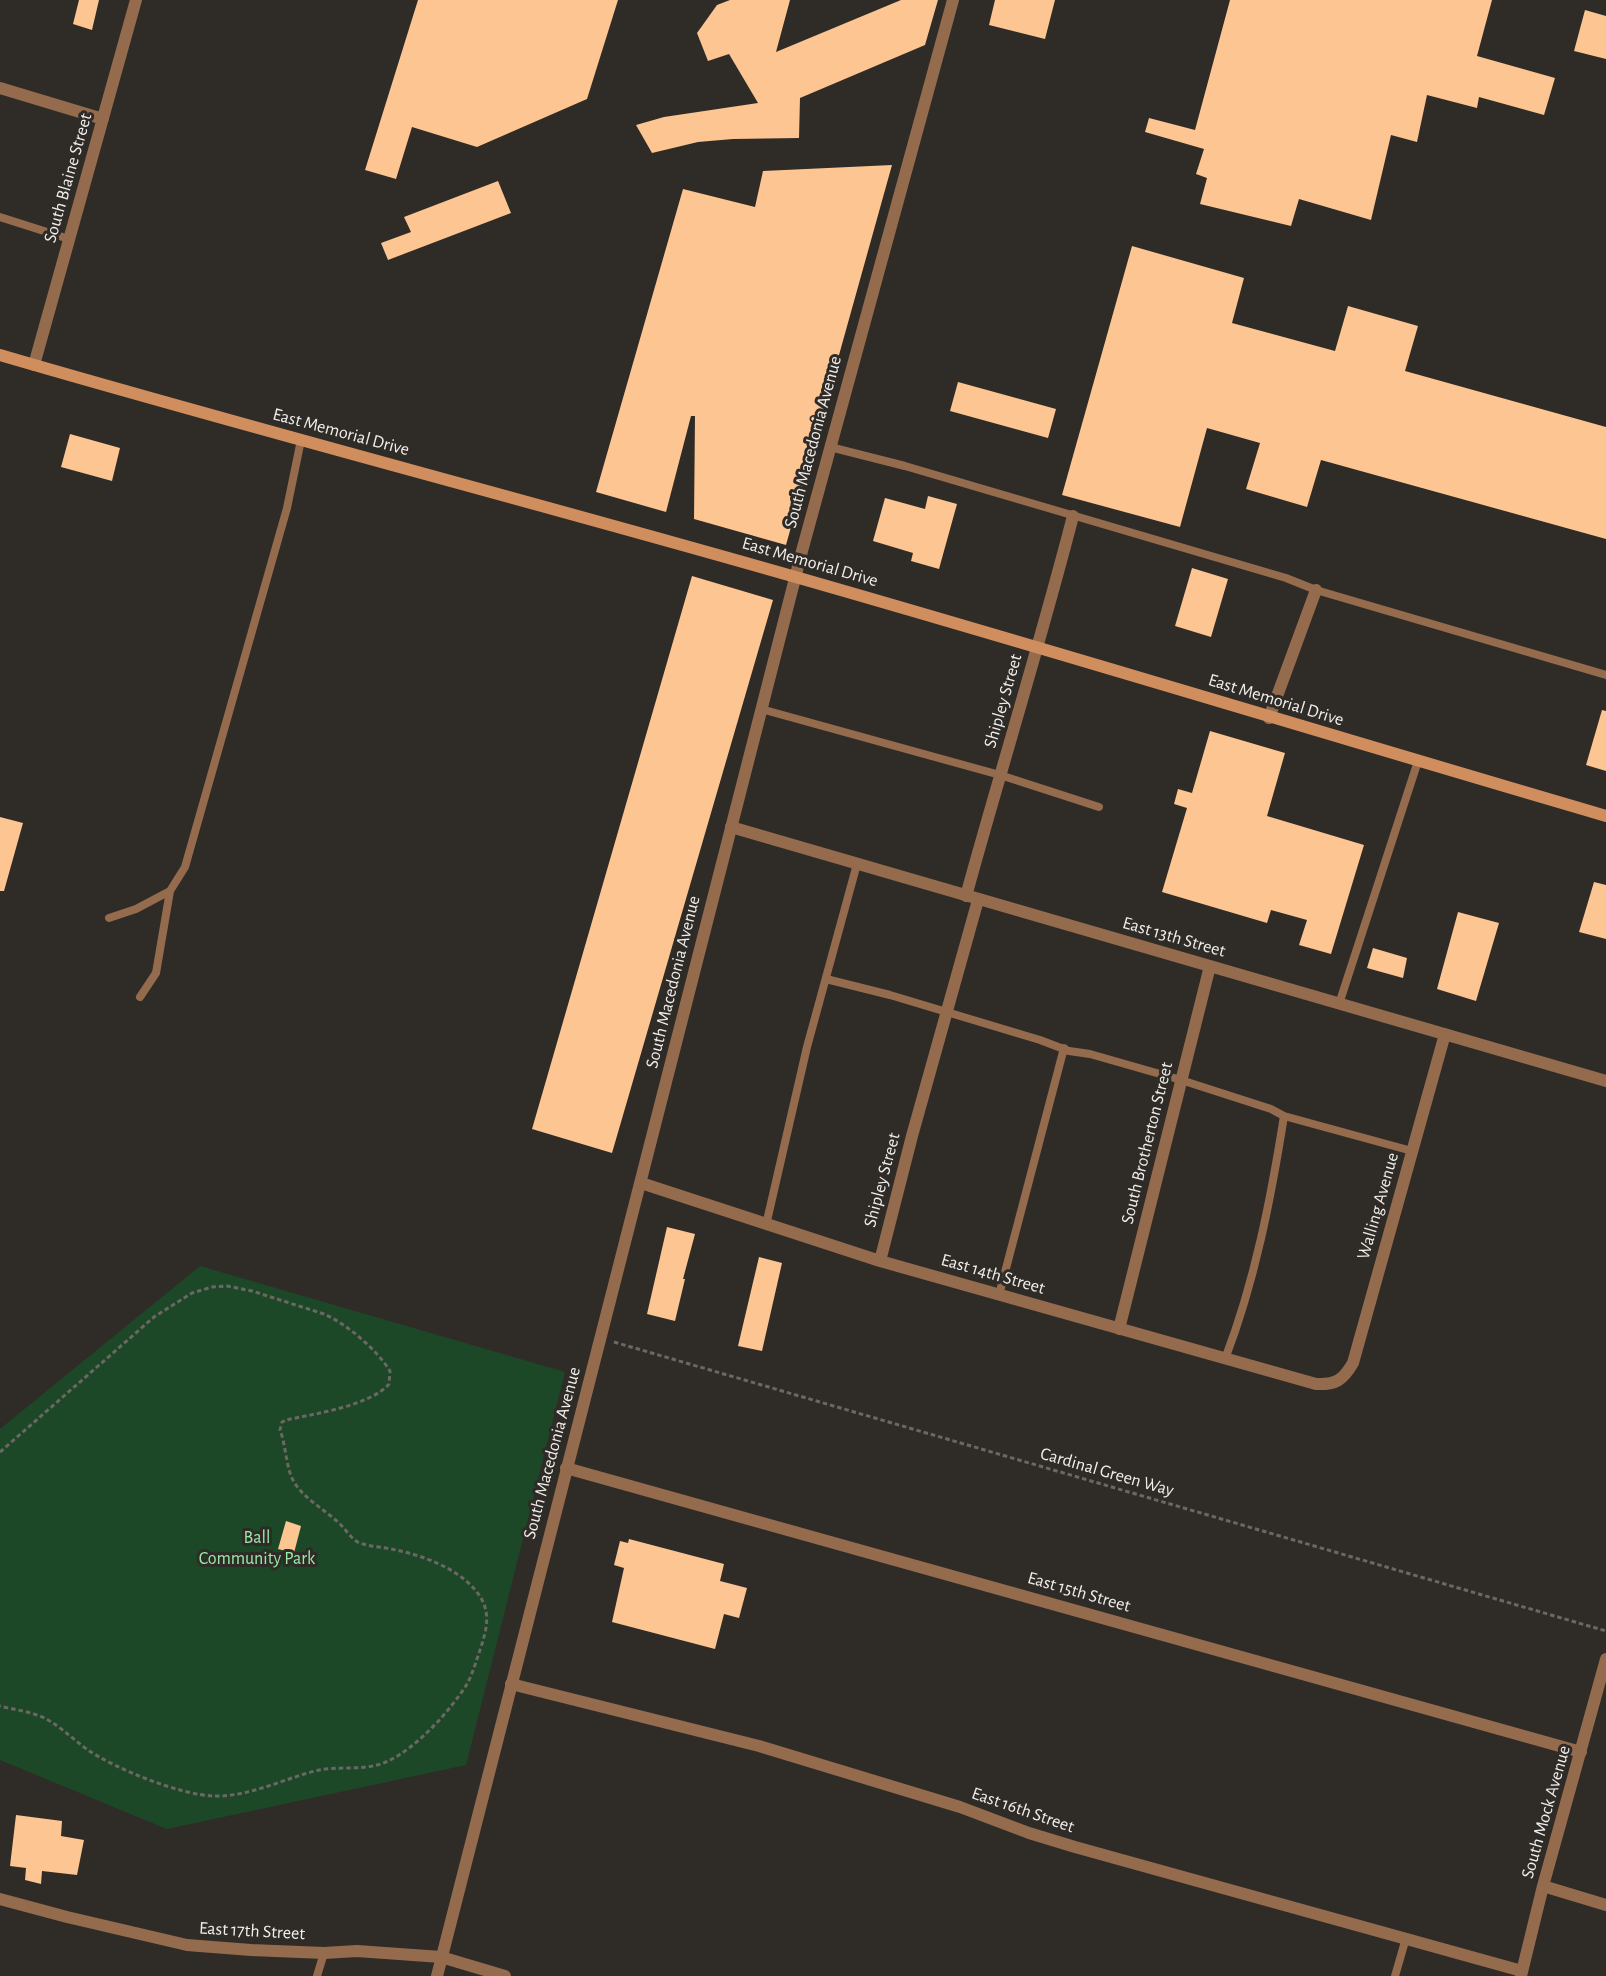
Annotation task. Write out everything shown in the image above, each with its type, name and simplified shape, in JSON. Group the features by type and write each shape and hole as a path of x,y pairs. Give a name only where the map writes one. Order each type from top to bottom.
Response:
{"main road":[{"name":"East Memorial Drive","path":"0,355 796,577 1606,816"}],"street":[{"name":"South Blaine Street","path":"34,365 136,0"},
{"name":"South Macedonia Avenue","path":"436,1976 761,709 830,447 953,0"},
{"path":"0,88 103,119"},
{"name":"Shipley Street","path":"966,896 1074,516"},
{"path":"1269,717 1316,590"},
{"name":"East 13th Street","path":"731,827 1606,1081"},
{"name":"Shipley Street","path":"880,1261 978,900"},
{"name":"South Brotherton Street","path":"1119,1329 1210,966"},
{"name":"Walling Avenue","path":"1338,1382 1346,1375 1353,1363 1445,1034"},
{"name":"East 14th Street","path":"641,1183 880,1261 999,1295 1316,1384 1328,1385 1338,1382"},
{"name":"East 15th Street","path":"566,1468 581,1470 1581,1752"},
{"name":"South Mock Avenue","path":"1522,1973 1543,1887 1606,1659"},
{"name":"East 16th Street","path":"511,1684 759,1746 960,1808 1075,1847 1406,1938 1522,1973"},
{"path":"1543,1887 1606,1905"},
{"name":"East 17th Street","path":"0,1899 187,1945 324,1953 357,1951 441,1957 505,1976"}],"lane":[{"path":"0,217 69,239"},
{"path":"140,997 156,973 170,891 188,856 287,508 301,440"},
{"path":"830,447 904,466 1286,578 1316,590 1606,675"},
{"path":"761,709 1000,775 1099,807"},
{"path":"1339,1004 1418,761"},
{"path":"766,1225 807,1047 857,864"},
{"path":"109,918 136,909 170,891"},
{"path":"826,979 890,995 1064,1048 1181,1080 1270,1109 1284,1116 1412,1151"},
{"path":"999,1295 1064,1048"},
{"path":"1225,1359 1250,1284 1280,1145 1284,1116"},
{"path":"1395,1976 1406,1938"},
{"path":"318,1976 324,1953"}],"path":[{"path":"0,1452 154,1317 192,1293 212,1287 234,1287 324,1314 350,1330 378,1355 390,1371 388,1384 379,1393 328,1412 282,1422 280,1430 295,1484 357,1542 425,1558 459,1576 480,1596 487,1615 487,1625 466,1685 442,1716 399,1755 375,1766 322,1770 241,1794 214,1796 192,1792 136,1775 95,1754 49,1720 0,1706"},
{"name":"Cardinal Green Way","path":"601,1338 1606,1631"}],"green space":[{"name":"Ball Community Park","path":"200,1266 565,1372 466,1765 167,1829 0,1760 0,1429"}],"building":[{"path":"79,0 99,0 92,30 73,24"},
{"path":"418,0 618,0 587,99 477,147 412,127 396,179 365,170"},
{"path":"730,0 790,0 776,52 901,0 938,0 925,45 800,98 799,138 698,142 652,153 636,125 664,117 758,103 729,54 708,61 697,33 717,5"},
{"path":"995,0 1055,0 1045,39 989,25"},
{"path":"1230,0 1492,0 1477,56 1555,78 1544,115 1479,97 1477,108 1427,95 1417,142 1391,135 1371,220 1299,199 1291,226 1200,204 1207,178 1196,174 1204,149 1145,132 1149,118 1195,130"},
{"path":"1585,10 1606,16 1606,59 1574,51"},
{"path":"892,165 786,545 694,519 695,416 691,416 666,512 596,492 683,189 755,207 763,171"},
{"path":"498,181 511,213 388,260 381,243 411,232 404,217"},
{"path":"1132,246 1244,278 1232,323 1335,351 1348,306 1418,326 1405,371 1606,427 1606,539 1321,460 1307,507 1246,489 1260,443 1207,428 1180,527 1062,495"},
{"path":"958,382 1056,409 1048,438 950,411"},
{"path":"70,434 120,448 112,481 61,467"},
{"path":"928,496 957,504 939,569 911,561 913,553 873,541 885,498 925,509"},
{"path":"1192,568 1228,579 1211,637 1175,626"},
{"path":"692,576 773,600 612,1153 532,1129"},
{"path":"1602,710 1606,711 1606,771 1586,765"},
{"path":"1210,731 1285,753 1267,816 1364,845 1331,954 1299,945 1307,920 1271,910 1267,923 1162,892 1187,808 1174,804 1178,789 1192,793"},
{"path":"0,817 23,823 4,891 0,891"},
{"path":"1594,882 1606,885 1606,939 1579,932"},
{"path":"1458,912 1499,923 1476,1001 1437,989"},
{"path":"1373,948 1407,958 1403,978 1367,968"},
{"path":"667,1227 695,1234 675,1321 647,1314"},
{"path":"759,1257 782,1263 762,1351 738,1346"},
{"path":"286,1521 301,1526 294,1553 278,1549"},
{"path":"629,1539 724,1564 720,1581 747,1588 739,1618 724,1614 715,1649 612,1622 624,1568 614,1565 620,1541 628,1543"},
{"path":"16,1815 62,1821 61,1836 84,1840 77,1875 42,1871 41,1884 25,1880 26,1868 10,1866"}]}
